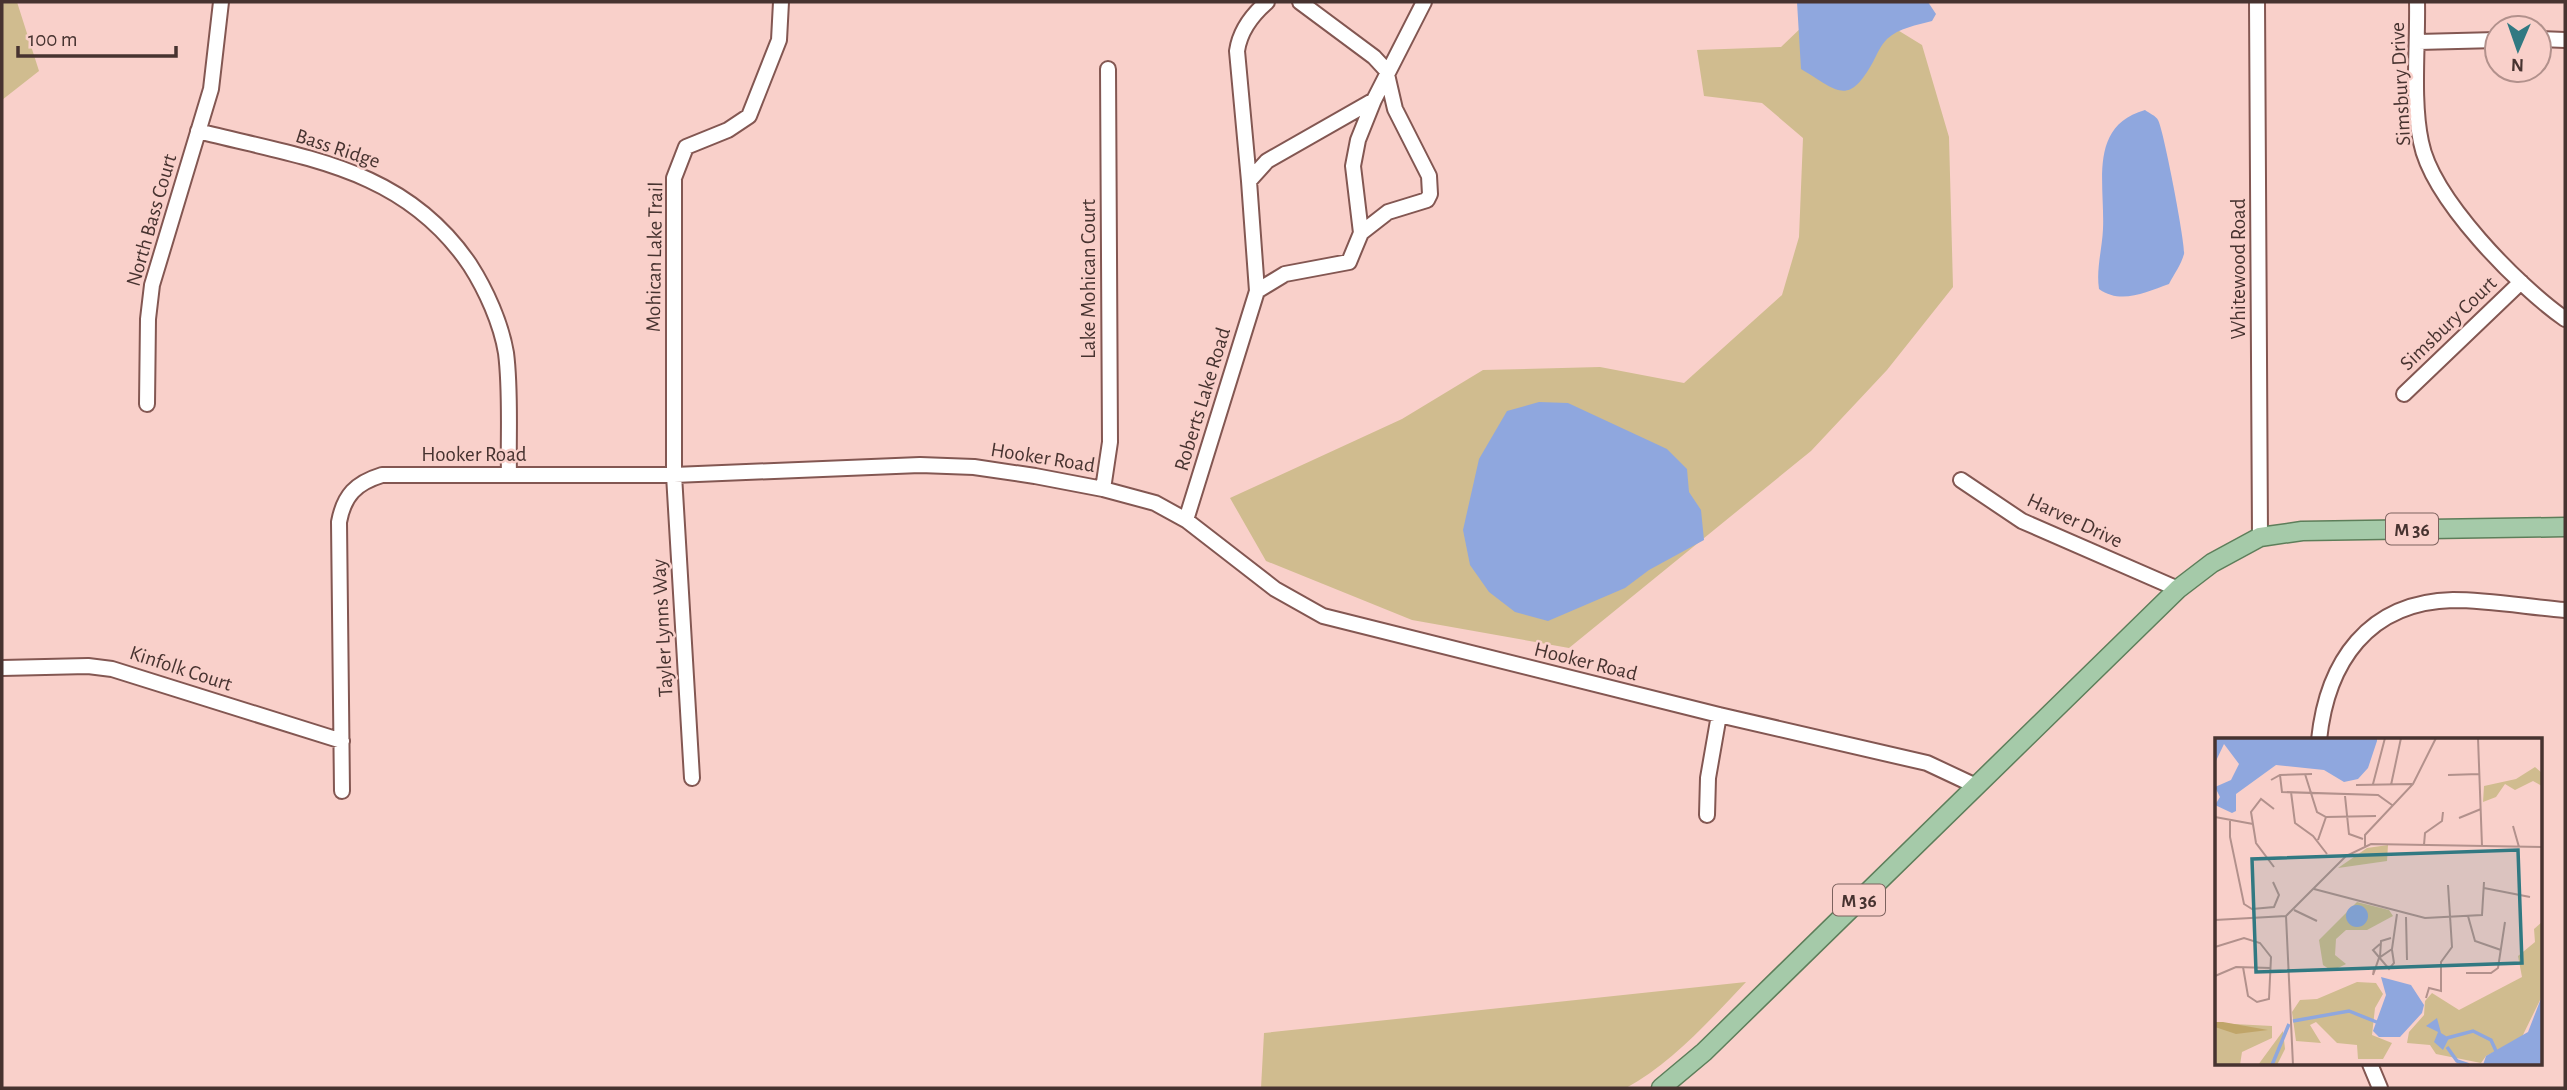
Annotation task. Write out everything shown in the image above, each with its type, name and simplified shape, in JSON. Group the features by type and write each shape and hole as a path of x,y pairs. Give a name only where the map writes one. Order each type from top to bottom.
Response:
{"main road":[{"name":"M 36","path":"1661,1088 1704,1052 2178,589 2212,564 2260,537 2302,531 2565,527"}],"street":[{"name":"North Bass Court","path":"147,404 148,319 152,285 211,89 221,2"},
{"name":"Mohican Lake Trail","path":"674,475 674,178 686,147 728,130 749,116 779,40 781,2"},
{"name":"Roberts Lake Road","path":"1186,520 1257,291 1237,51 1242,32 1250,19 1268,2"},
{"path":"1257,291 1285,274 1349,262 1361,233 1376,218 1422,203 1430,194 1427,169 1395,109 1386,71 1374,57 1300,2"},
{"path":"1361,233 1353,166 1358,140 1386,71 1424,2"},
{"name":"Whitewood Road","path":"2257,2 2260,537"},
{"name":"Simsbury Drive","path":"2417,2 2419,120 2427,164 2454,209 2521,282 2565,319"},
{"path":"2418,42 2483,40"},
{"name":"Lake Mohican Court","path":"1103,489 1110,442 1108,69"},
{"path":"1249,181 1267,161 1374,100"},
{"name":"Bass Ridge","path":"198,131 348,169 379,182 416,205 443,229 482,286 506,352 509,475"},
{"name":"Simsbury Court","path":"2404,394 2521,282"},
{"name":"Hooker Road","path":"342,791 339,522 347,495 361,483 382,475 674,475 920,465 974,467 1103,489 1156,503 1186,520 1275,589 1323,616 1719,715 1927,763 1976,786"},
{"name":"Tayler Lynns Way","path":"674,475 692,778"},
{"name":"Harver Drive","path":"1961,480 2022,521 2178,589"},
{"path":"2319,738 2330,682 2340,661 2375,625 2393,615 2431,602 2454,600 2565,610"},
{"name":"Kinfolk Court","path":"2,668 88,666 112,669 342,741"},
{"path":"1707,815 1708,778 1719,715"},
{"path":"2371,1066 2380,1088"}],"shaded area":[{"path":"2,2 17,2 39,71 2,100"},
{"path":"1828,2 1852,2 1922,45 1949,137 1953,287 1887,370 1811,451 1569,648 1412,620 1266,561 1230,498 1402,419 1483,370 1600,367 1684,383 1782,295 1799,237 1803,138 1762,103 1704,96 1697,50 1781,47"},
{"path":"1746,982 1675,1053 1626,1088 1261,1088 1264,1033"}],"water":[{"path":"1797,2 1928,2 1936,14 1932,21 1903,30 1887,39 1864,76 1849,90 1842,91 1824,84 1801,69"},
{"path":"2145,110 2157,119 2161,127 2184,254 2169,284 2134,296 2116,296 2099,289 2098,282 2103,229 2103,159 2107,143 2115,129 2127,118"},
{"path":"1539,402 1568,403 1667,449 1687,469 1689,492 1701,510 1704,540 1649,570 1625,588 1548,621 1515,612 1489,592 1470,565 1463,530 1479,459 1507,411"}]}
